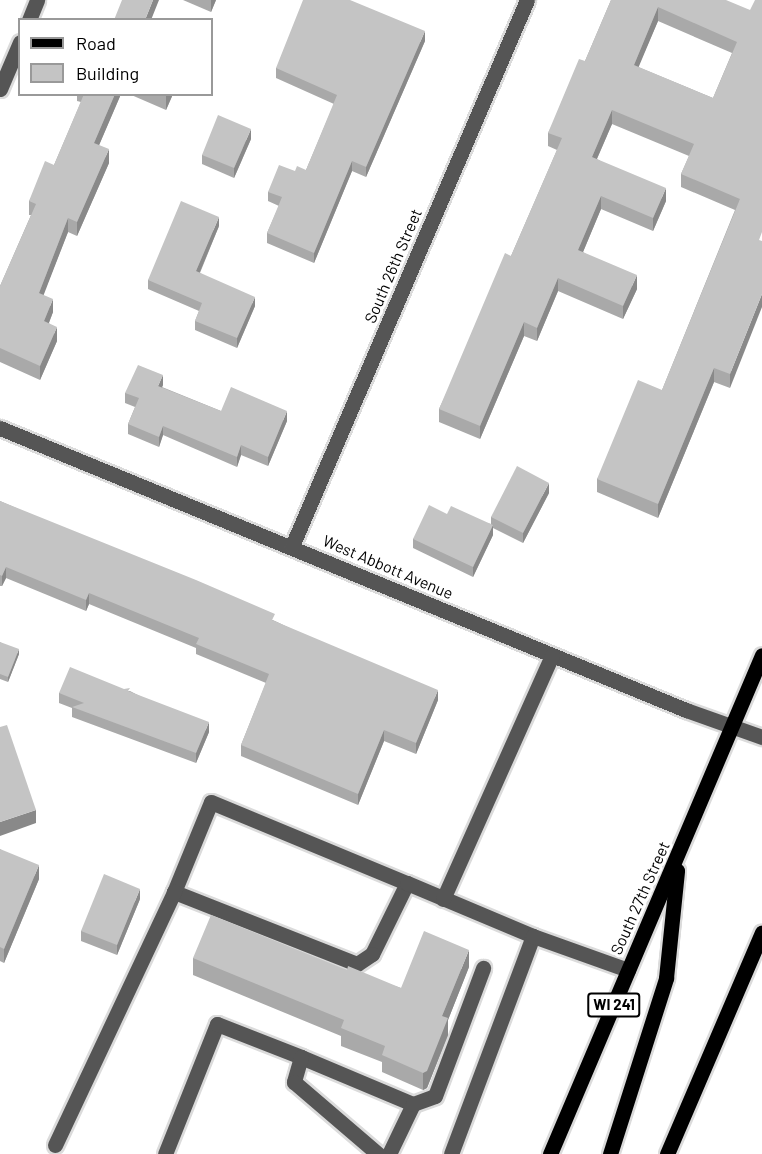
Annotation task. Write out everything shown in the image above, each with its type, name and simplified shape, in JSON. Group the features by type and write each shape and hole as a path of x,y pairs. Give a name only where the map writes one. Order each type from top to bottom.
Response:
{"main road":[{"name":"South 27th Street","path":"550,1154 762,655"},
{"path":"610,1154 666,978 678,856"},
{"path":"667,1154 762,932"}],"street":[{"path":"30,18 37,0"},
{"name":"South 26th Street","path":"292,546 527,0"},
{"path":"0,89 18,47"},
{"name":"West Abbott Avenue","path":"0,428 292,546 552,655 762,737"},
{"path":"443,899 552,655"},
{"path":"55,1145 174,892 211,802 533,936 628,970"},
{"path":"174,892 357,964 372,954 407,883"},
{"path":"451,1154 533,936"},
{"path":"165,1154 217,1024 413,1104 435,1096 483,968"},
{"path":"301,1057 294,1082 378,1154"},
{"path":"389,1154 413,1104"}],"building":[{"path":"122,0 153,0 146,18 115,18"},
{"path":"303,0 350,0 425,31 366,167 352,161 314,253 267,233 282,197 268,192 279,165 295,171 297,166 306,170 337,95 276,68"},
{"path":"611,0 726,0 750,10 755,0 762,0 762,232 759,240 762,241 762,294 730,374 714,368 658,504 597,479 638,380 662,390 740,199 681,174 694,144 612,110 592,157 666,188 653,218 601,196 578,250 637,275 623,306 558,278 537,328 524,322 480,426 439,409 505,253 511,256 562,138 548,133 579,59 585,61","holes":["658,7 737,42 713,98 634,65"]},
{"path":"83,96 114,96 94,143 109,149 77,222 68,218 39,293 53,299 44,321 57,327 40,366 0,348 0,286 36,204 29,201 45,161 54,165"},
{"path":"218,115 251,129 234,168 202,155"},
{"path":"181,201 219,217 196,271 255,297 237,338 195,321 202,303 148,280"},
{"path":"138,365 163,375 158,386 221,411 231,387 287,411 268,457 241,445 237,457 163,426 159,437 128,424 139,398 125,393"},
{"path":"517,466 549,483 523,533 491,517"},
{"path":"0,501 275,614 272,620 438,690 416,743 384,730 358,794 241,745 269,674 196,644 199,638 89,593 86,600 6,567 2,576 0,575"},
{"path":"429,505 447,514 451,506 493,525 473,567 413,539"},
{"path":"0,642 19,649 8,677 0,674"},
{"path":"70,667 124,689 130,688 128,691 209,722 196,753 72,707 84,703 59,693"},
{"path":"7,725 36,810 0,822 0,727"},
{"path":"0,849 39,865 4,949 0,947"},
{"path":"104,874 140,889 117,945 81,931"},
{"path":"211,915 347,970 348,966 401,988 424,931 469,950 442,1016 448,1018 427,1071 423,1073 382,1055 385,1046 341,1028 344,1020 193,958"}]}
